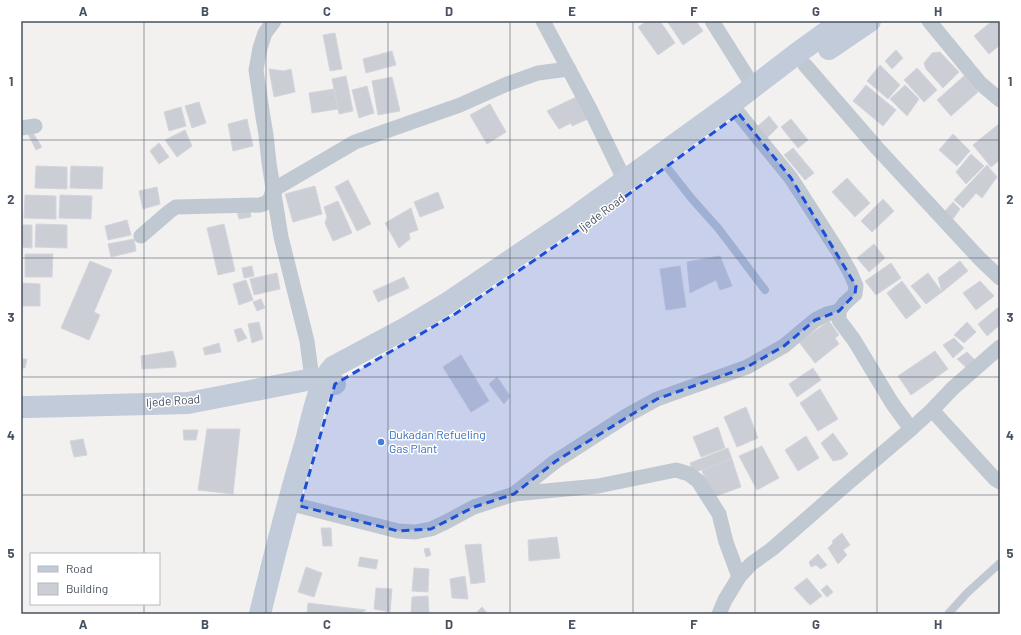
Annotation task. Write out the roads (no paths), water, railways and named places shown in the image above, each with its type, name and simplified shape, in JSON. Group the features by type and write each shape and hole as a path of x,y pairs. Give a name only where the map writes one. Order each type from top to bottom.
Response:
{"main road":[{"name":"Ijede Road","path":"21,407 29,408 188,402 247,391 324,381 350,373 455,314 586,226 724,108 842,21"},
{"name":"Ijede Road","path":"324,381 328,372 333,367 406,328 446,304 625,181 661,162 739,114 761,96 870,21"},
{"path":"274,614 300,506 328,407 324,381"},
{"path":"260,614 282,526 324,381"}],"street":[{"path":"274,21 265,33 260,48 256,70 281,237 307,341 324,381"},
{"path":"543,21 590,109 625,181"},
{"path":"712,21 753,86"},
{"path":"929,21 980,83 1000,100"},
{"path":"805,65 877,148 980,259 1000,278"},
{"path":"141,236 176,208 260,205 267,203 270,200 273,190 355,142 460,106 507,84 538,73 569,69"},
{"path":"514,494 556,461 626,416 657,399 747,367 784,346 815,320 839,310 855,294 856,286 850,272 791,178 739,114"},
{"path":"839,310 839,320 854,340 892,403 911,429"},
{"path":"719,614 725,600 739,577 751,564 772,549 911,429 953,388 1000,347"},
{"path":"932,410 995,479 1000,482"},
{"path":"300,506 398,532 415,532 431,529 474,507 514,494 598,486 676,470 688,474 698,481 719,514 726,542 739,577"}],"lane":[{"path":"661,162 718,228 765,290"},
{"path":"948,614 967,593 1000,563"}],"place":[{"name":"Dukadan Refueling Gas Plant","path":"381,442"}]}
